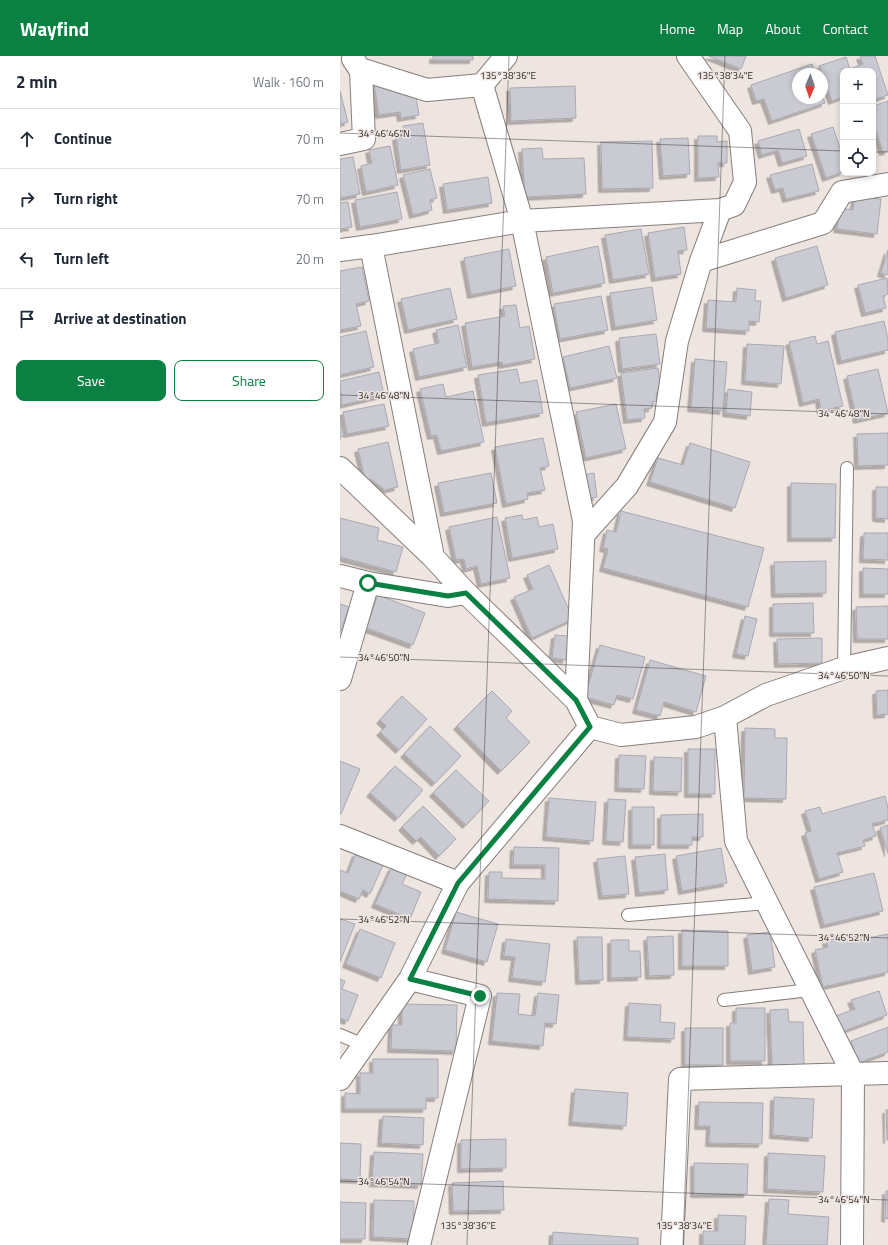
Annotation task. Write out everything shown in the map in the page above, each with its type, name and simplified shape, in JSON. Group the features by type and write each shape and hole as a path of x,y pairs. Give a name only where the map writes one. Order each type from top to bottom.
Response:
{"street":[{"path":"356,62 427,90 482,85 506,56"},
{"path":"340,250 522,221 720,210 734,205 745,182 740,131 688,56"},
{"path":"340,144 364,138 361,71 356,62"},
{"path":"482,85 522,221 584,521 576,700"},
{"path":"701,261 823,223 842,192 888,184"},
{"path":"584,534 627,486 665,422 677,341 701,261 720,210"},
{"path":"371,246 433,557"},
{"path":"340,468 433,557 466,593 576,700 590,727 621,735 696,727 726,717 766,695 844,668 888,658"},
{"path":"340,576 368,583 448,596 466,593"},
{"path":"340,679 368,583"},
{"path":"726,717 736,841 853,1074 852,1245"},
{"path":"340,1079 410,979 458,883 590,727"},
{"path":"340,836 458,883"},
{"path":"410,979 480,996 419,1245"},
{"path":"672,1245 680,1079 888,1074"}],"lane":[{"path":"844,668 847,468"},
{"path":"628,915 766,903"},
{"path":"724,1000 810,990"},
{"path":"340,1035 364,1045"}],"building":[{"path":"433,56 473,56 473,60 433,60"},
{"path":"709,56 746,56 741,69"},
{"path":"860,56 875,56 888,95 876,99 876,68 853,68 863,64"},
{"path":"846,57 850,68 840,68 840,98 832,101 828,90 828,68 820,68 819,66"},
{"path":"812,64 813,68 800,68"},
{"path":"792,71 792,104 822,104 772,121 764,99 756,101 751,85"},
{"path":"374,83 416,96 419,115 401,118 400,112 379,115"},
{"path":"575,86 576,118 511,121 510,88"},
{"path":"340,91 348,122 340,124"},
{"path":"888,101 888,151 883,152 876,131 876,105"},
{"path":"423,123 430,165 401,170 396,137 404,135 403,126"},
{"path":"833,127 840,148 840,173 826,178 811,134"},
{"path":"799,129 807,156 782,163 778,150 762,155 758,141"},
{"path":"698,136 717,136 717,142 727,141 727,163 718,163 719,177 698,178"},
{"path":"688,138 690,174 663,176 660,139"},
{"path":"652,141 653,188 602,189 601,142"},
{"path":"390,146 398,185 366,192 361,166 372,163 369,150"},
{"path":"542,148 543,159 584,158 586,194 525,197 522,149"},
{"path":"353,157 360,194 340,198 340,159"},
{"path":"812,164 819,191 786,199 783,188 775,190 770,175"},
{"path":"430,169 437,198 430,200 432,210 413,215 403,175"},
{"path":"488,177 492,203 447,210 443,184"},
{"path":"397,192 402,219 360,227 355,200"},
{"path":"855,197 881,199 877,234 837,229 839,208 853,210"},
{"path":"348,202 352,227 340,229 340,203"},
{"path":"684,227 687,250 678,251 681,274 655,278 648,233"},
{"path":"641,229 649,274 613,280 605,235"},
{"path":"598,246 605,283 553,293 546,257"},
{"path":"817,246 828,285 786,298 775,258"},
{"path":"509,249 516,286 471,295 464,258"},
{"path":"888,250 888,275 881,273"},
{"path":"362,267 369,301 356,304 361,326 340,330 340,271"},
{"path":"887,278 888,294 883,296 886,308 865,313 858,285"},
{"path":"652,287 657,320 615,327 610,293"},
{"path":"450,288 457,319 408,330 401,299"},
{"path":"737,288 756,290 755,301 761,301 759,322 749,321 749,331 706,328 708,300 736,302"},
{"path":"601,296 608,330 560,339 554,304"},
{"path":"516,305 520,328 529,326 535,359 503,365 502,362 472,367 465,323 505,316 503,306"},
{"path":"884,321 888,339 888,350 841,361 835,332"},
{"path":"458,325 467,367 419,377 413,349 439,343 436,330"},
{"path":"366,331 374,367 340,375 340,337"},
{"path":"656,334 660,364 622,369 619,338"},
{"path":"815,336 817,344 828,341 843,406 821,411 819,399 803,403 789,342"},
{"path":"747,344 784,346 781,384 745,381"},
{"path":"609,346 617,378 570,388 563,357"},
{"path":"695,359 727,362 723,411 691,408"},
{"path":"658,368 661,392 656,393 657,401 652,402 652,408 644,409 645,418 627,420 621,373"},
{"path":"517,369 520,383 537,380 543,413 486,423 478,375"},
{"path":"878,369 888,413 857,420 847,376"},
{"path":"379,372 384,395 342,405 340,381"},
{"path":"443,384 446,397 473,391 484,442 441,451 437,435 431,436 420,389"},
{"path":"728,389 752,392 750,416 726,413"},
{"path":"384,404 389,426 347,434 343,412"},
{"path":"616,404 626,449 586,458 576,412"},
{"path":"340,418 344,436 340,437"},
{"path":"888,433 888,465 858,466 857,434"},
{"path":"543,438 549,466 540,468 545,490 527,493 528,499 506,504 495,447"},
{"path":"388,442 398,487 385,490 372,480 365,479 358,449"},
{"path":"690,443 750,462 735,508 650,482 658,458 683,465"},
{"path":"491,473 497,503 444,513 438,483"},
{"path":"594,473 597,497 585,499 581,475"},
{"path":"791,483 836,484 835,538 791,538"},
{"path":"876,487 888,487 888,519 876,518"},
{"path":"621,511 764,548 748,607 603,568 608,549 603,548 607,530 616,532"},
{"path":"522,515 523,520 537,517 539,527 553,524 558,549 512,558 505,518"},
{"path":"497,517 510,578 481,584 477,566 466,569 464,559 456,560 449,527"},
{"path":"340,518 379,528 377,540 403,547 396,572 340,557"},
{"path":"864,533 888,533 888,560 863,559"},
{"path":"826,561 826,593 775,594 774,562"},
{"path":"549,565 573,619 532,638 514,597 533,589 527,575"},
{"path":"863,568 888,569 888,594 863,594"},
{"path":"378,595 425,613 413,645 366,628"},
{"path":"813,603 814,633 773,633 773,604"},
{"path":"340,604 349,607 340,633"},
{"path":"888,606 888,639 857,639 856,607"},
{"path":"745,616 757,619 748,656 736,654"},
{"path":"555,635 569,636 566,660 552,658"},
{"path":"822,638 822,663 778,664 777,639"},
{"path":"600,645 645,657 633,699 617,695 614,705 585,697"},
{"path":"650,660 706,676 696,712 664,702 660,716 636,710"},
{"path":"888,690 888,714 877,715 876,691"},
{"path":"492,691 512,711 506,718 530,742 501,771 457,726"},
{"path":"402,696 427,719 399,750 380,732 386,726 380,720"},
{"path":"430,726 461,756 435,783 404,754"},
{"path":"745,728 775,729 775,738 787,738 786,799 744,798"},
{"path":"688,749 715,749 715,794 688,794"},
{"path":"619,755 646,756 644,789 618,788"},
{"path":"654,757 682,758 681,792 653,791"},
{"path":"340,761 360,769 341,814 340,814"},
{"path":"395,766 423,790 398,818 370,793"},
{"path":"456,770 489,801 466,825 433,793"},
{"path":"885,796 888,808 888,820 872,824 876,836 863,840 865,846 837,853 843,872 819,879 805,833 811,831 805,811 820,807 822,814"},
{"path":"549,798 596,802 593,841 546,837"},
{"path":"608,799 626,800 623,842 606,841"},
{"path":"423,806 456,839 439,856 421,837 416,841 402,827"},
{"path":"632,807 654,807 654,845 632,845"},
{"path":"703,814 703,837 692,837 692,845 661,845 661,815"},
{"path":"888,825 888,853 880,828"},
{"path":"514,847 559,848 558,901 488,899 489,872 502,872 502,878 545,879 545,865 513,865"},
{"path":"721,848 727,883 682,891 676,856"},
{"path":"356,853 383,865 370,894 363,890 359,899 340,891 340,870 348,873"},
{"path":"665,854 668,890 639,893 635,857"},
{"path":"625,856 629,894 602,896 597,859"},
{"path":"392,867 407,874 402,884 421,892 410,919 375,904"},
{"path":"874,873 883,911 824,925 814,887"},
{"path":"456,912 498,924 487,962 445,950"},
{"path":"340,919 355,924 340,962"},
{"path":"360,929 395,943 381,978 346,964"},
{"path":"682,930 728,931 728,966 682,966"},
{"path":"770,932 775,967 752,971 747,935"},
{"path":"856,934 858,940 888,934 888,972 823,987 815,950 828,947 826,941"},
{"path":"673,936 674,975 649,976 647,937"},
{"path":"577,937 602,937 603,980 579,981"},
{"path":"506,939 550,944 545,982 512,978 515,957 504,956"},
{"path":"611,940 629,940 629,951 640,951 641,977 611,978"},
{"path":"340,979 345,981 342,989 358,995 348,1021 340,1018"},
{"path":"879,991 887,1015 841,1032 836,1016 855,1009 851,1000"},
{"path":"497,993 520,994 518,1014 535,1016 538,993 559,995 556,1024 545,1023 543,1046 492,1041"},
{"path":"629,1003 661,1005 660,1022 675,1023 674,1039 627,1037"},
{"path":"402,1004 457,1005 456,1051 391,1049 392,1025 402,1025"},
{"path":"736,1008 765,1008 765,1061 730,1061 730,1023 736,1023"},
{"path":"788,1009 789,1022 803,1022 804,1065 772,1066 770,1010"},
{"path":"888,1027 888,1052 858,1063 851,1041"},
{"path":"685,1028 723,1028 723,1065 685,1065"},
{"path":"373,1059 438,1059 438,1098 426,1098 426,1109 345,1109 345,1093 360,1094 360,1073 373,1073"},
{"path":"575,1089 628,1093 626,1126 572,1122"},
{"path":"774,1097 814,1099 812,1138 773,1135"},
{"path":"699,1102 763,1103 762,1144 709,1143 710,1126 698,1126"},
{"path":"886,1110 888,1110 888,1140 887,1140"},
{"path":"383,1116 424,1118 423,1145 381,1143"},
{"path":"506,1139 506,1168 461,1169 461,1140"},
{"path":"340,1143 361,1144 360,1180 340,1179"},
{"path":"374,1152 423,1154 421,1185 372,1183"},
{"path":"768,1153 825,1156 823,1192 767,1189"},
{"path":"694,1163 748,1164 747,1194 694,1194"},
{"path":"503,1181 504,1210 453,1211 452,1183"},
{"path":"886,1191 888,1191 888,1219 885,1218"},
{"path":"769,1199 789,1200 788,1214 829,1217 827,1245 766,1245"},
{"path":"374,1200 414,1201 413,1239 373,1237"},
{"path":"340,1202 366,1203 365,1239 340,1239"},
{"path":"718,1215 746,1216 745,1245 703,1245 703,1231 718,1231"},
{"path":"553,1232 638,1238 638,1245 552,1245"}],"route":[{"path":"368,583 448,596 466,593 576,700 590,727 458,883 410,979 480,996"}]}
